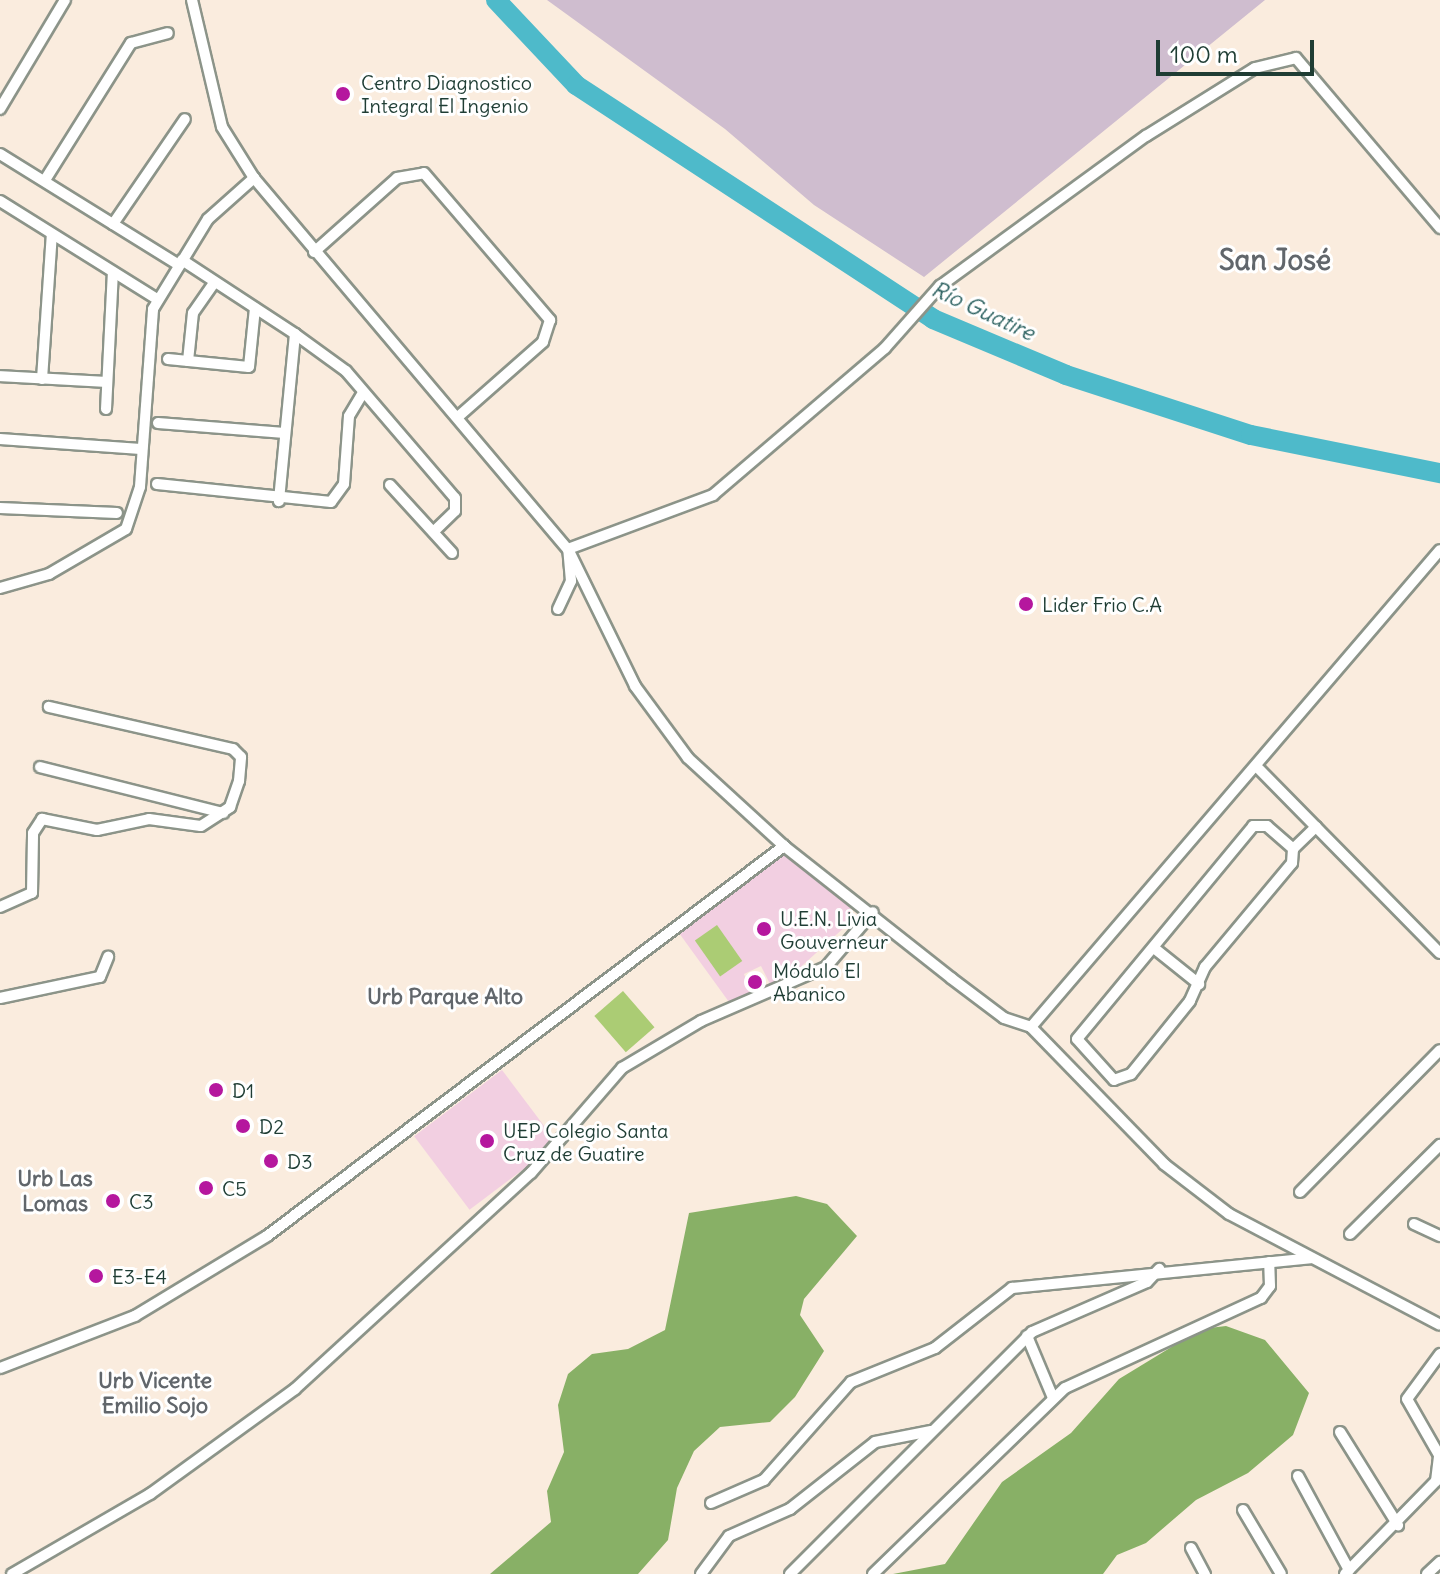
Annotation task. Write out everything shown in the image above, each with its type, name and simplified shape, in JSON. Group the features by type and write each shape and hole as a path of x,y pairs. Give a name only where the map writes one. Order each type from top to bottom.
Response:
{"street":[{"path":"0,109 65,0"},
{"path":"192,0 222,127 254,178 314,252 459,416 568,549 647,705 688,758 784,846 873,912 1004,1018 1031,1027 1164,1164 1229,1214 1440,1325"},
{"path":"45,180 131,43 168,33"},
{"path":"568,549 713,495 908,323 930,295 1146,136 1255,68 1296,58 1440,228"},
{"path":"113,224 175,124 185,119"},
{"path":"0,154 181,262 335,360 456,500 455,511 433,532"},
{"path":"314,252 397,178 424,173 550,320 543,342 459,416"},
{"path":"0,588 49,574 121,535 137,500 157,299 208,219 254,178"},
{"path":"1,205 157,299"},
{"path":"42,379 52,234"},
{"path":"106,409 113,272"},
{"path":"188,361 193,313 214,283"},
{"path":"168,359 249,367 255,308"},
{"path":"279,501 295,334"},
{"path":"0,376 107,382"},
{"path":"157,484 321,505 340,494 349,416 363,393"},
{"path":"158,423 285,433"},
{"path":"0,439 141,449"},
{"path":"390,485 452,553"},
{"path":"0,508 117,513"},
{"path":"558,609 571,581 568,549"},
{"path":"1031,1027 1259,769 1440,550"},
{"path":"0,907 32,893 33,833 42,819 104,830 149,819 201,826 223,813 240,774 235,750 49,707"},
{"path":"40,767 223,813"},
{"path":"1259,769 1440,953"},
{"path":"1293,849 1267,826 1253,826 1077,1039 1109,1077 1131,1074 1287,870 1293,849 1316,827"},
{"path":"0,1368 135,1316 267,1236 784,846"},
{"path":"12,1574 31,1569 150,1494 295,1389 540,1164 622,1068 701,1021 826,967 873,912"},
{"path":"1154,948 1199,984"},
{"path":"0,998 100,977 108,957"},
{"path":"1300,1192 1440,1050"},
{"path":"1350,1234 1440,1145"},
{"path":"1414,1224 1440,1236"},
{"path":"711,1503 764,1480 851,1382 935,1348 1012,1288 1159,1268 1312,1258"},
{"path":"873,1574 1053,1398 1223,1310 1261,1298 1270,1286 1269,1262"},
{"path":"790,1574 1027,1336 1147,1282 1159,1268"},
{"path":"1027,1336 1053,1398"},
{"path":"1298,1476 1347,1572 1398,1525 1439,1470 1439,1455 1407,1399 1440,1354"},
{"path":"701,1574 729,1536 790,1509 875,1442 931,1431"},
{"path":"1340,1432 1398,1525"},
{"path":"1243,1510 1281,1574"},
{"path":"1191,1548 1205,1574"},
{"path":"1427,1574 1440,1562"}],"shaded area":[{"path":"547,0 1265,0 924,277 814,205 725,129"},
{"name":"U.E.N. Livia Gouverneur","path":"785,854 851,906 847,925 794,973 770,984 761,966 744,974 751,992 729,1002 679,933"},
{"name":"UEP Colegio Santa Cruz de Guatire","path":"502,1070 557,1143 470,1210 414,1136"}],"green space":[{"path":"717,925 742,961 720,977 695,940"},
{"path":"623,991 654,1027 626,1052 594,1016"},
{"path":"796,1196 827,1204 857,1236 804,1299 800,1315 824,1351 795,1397 770,1422 720,1427 694,1451 677,1488 668,1540 638,1574 490,1574 551,1522 547,1491 564,1452 558,1405 568,1374 592,1354 628,1349 665,1330 689,1213"},
{"path":"1226,1326 1265,1340 1309,1393 1293,1435 1248,1473 1196,1500 1146,1543 1117,1555 1103,1574 893,1574 945,1564 1002,1482 1071,1433 1119,1379 1201,1329"}],"waterway":[{"name":"Río Guatire","path":"496,0 576,85 933,319 1066,375 1251,435 1440,473"}],"place":[{"name":"Centro Diagnostico Integral El Ingenio","path":"343,94"},
{"name":"Lider Frio C.A","path":"1026,604"},
{"name":"U.E.N. Livia Gouverneur","path":"764,929"},
{"name":"Módulo El Abanico","path":"755,982"},
{"name":"D1","path":"216,1090"},
{"name":"D2","path":"243,1126"},
{"name":"UEP Colegio Santa Cruz de Guatire","path":"487,1141"},
{"name":"D3","path":"271,1161"},
{"name":"C5","path":"206,1188"},
{"name":"C3","path":"113,1201"},
{"name":"E3-E4","path":"96,1276"}],"district":[{"name":"San José","path":"1275,260"},
{"name":"Urb Parque Alto","path":"445,997"},
{"name":"Urb Las Lomas","path":"55,1190"},
{"name":"Urb Vicente Emilio Sojo","path":"155,1392"}]}
